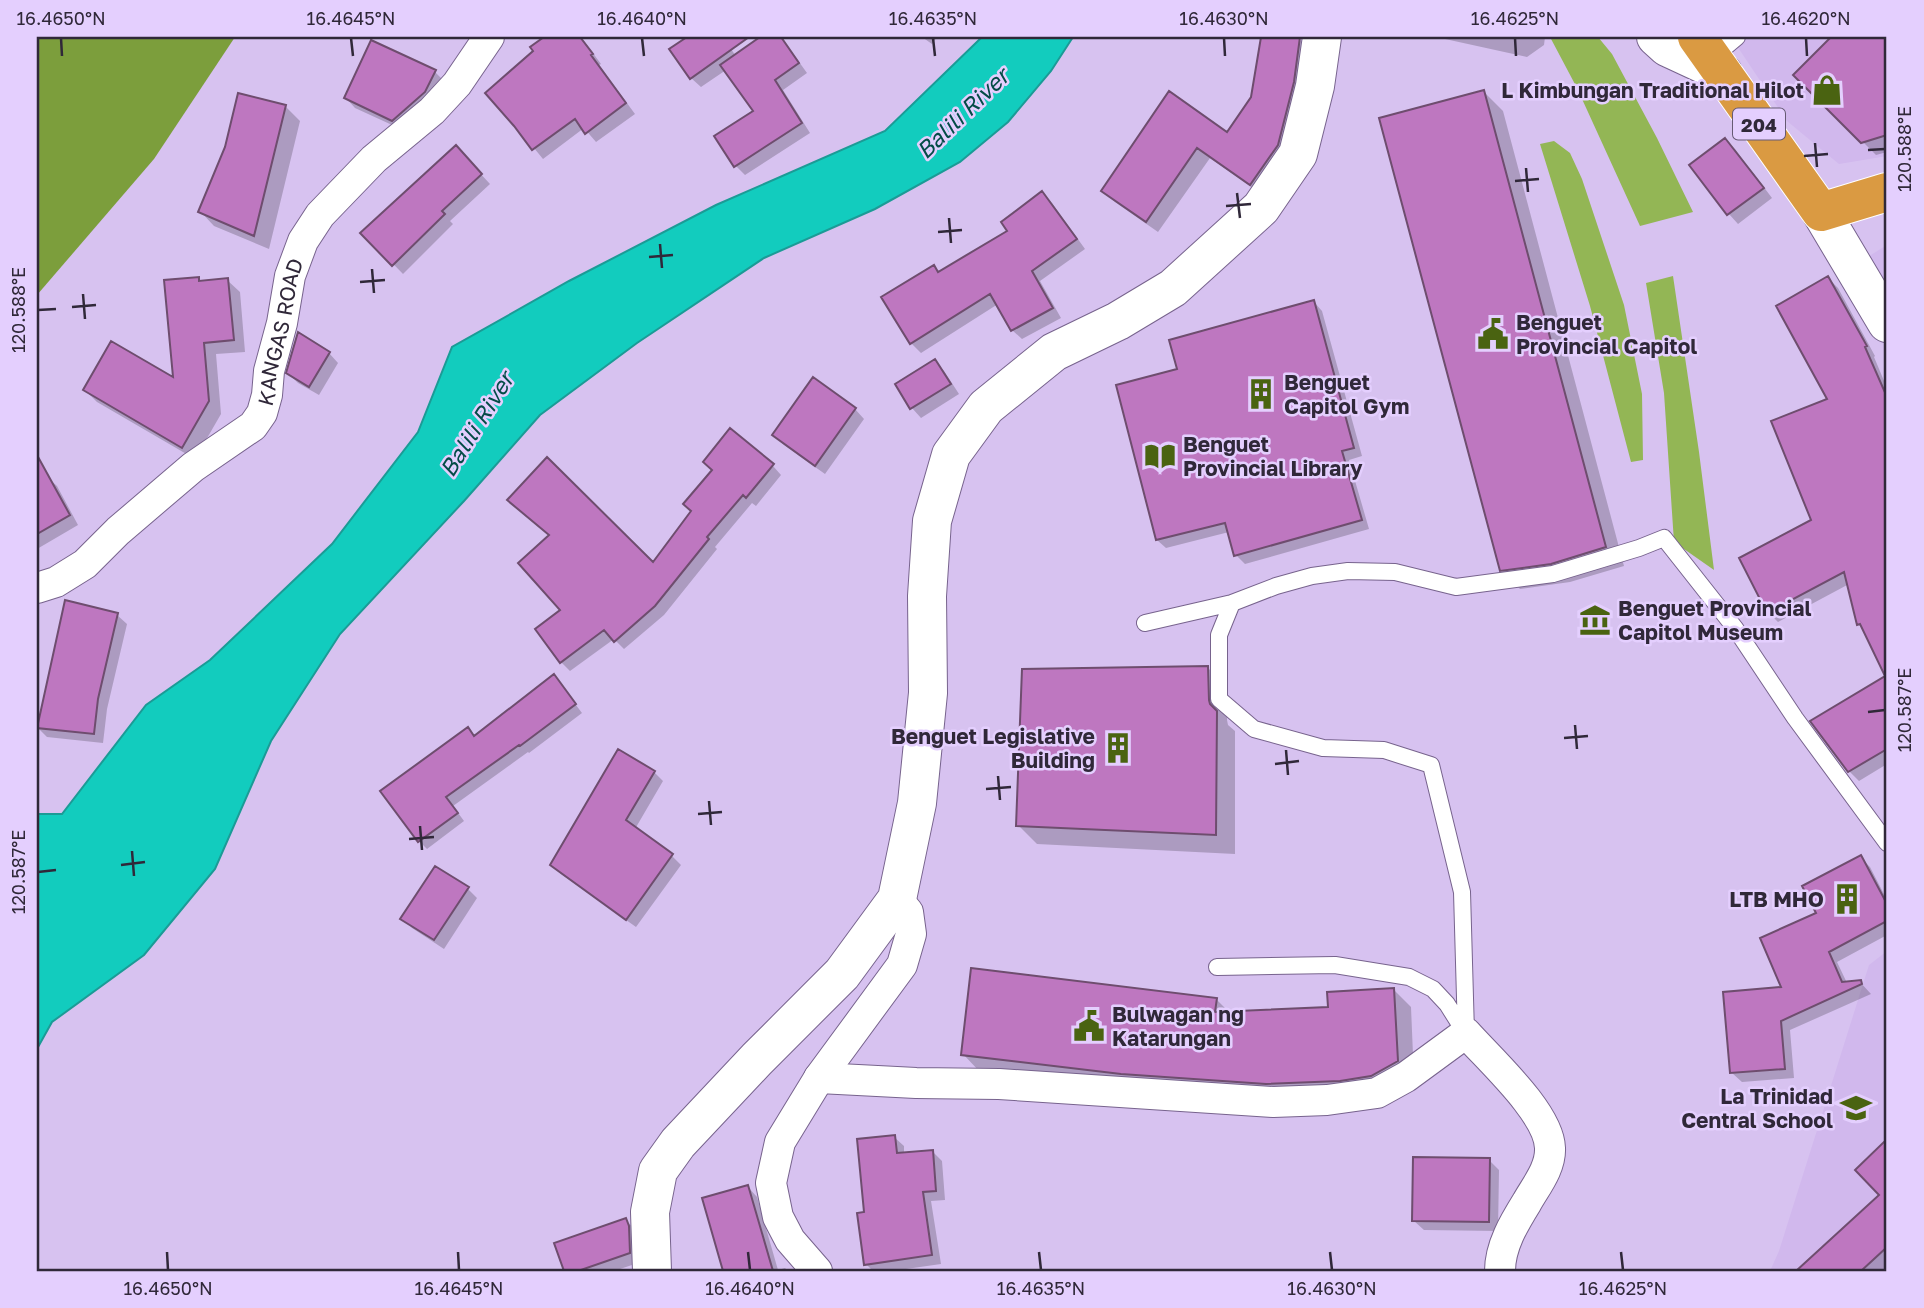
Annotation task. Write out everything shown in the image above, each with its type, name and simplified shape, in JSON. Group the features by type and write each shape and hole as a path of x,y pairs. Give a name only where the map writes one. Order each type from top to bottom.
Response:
{"highway":[{"name":"204","path":"1717,51 1821,212"},
{"path":"1821,212 1887,192"}],"street":[{"name":"KANGAS ROAD","path":"37,588 56,582 85,564 118,531 193,467 253,426 262,413 267,395 269,371 282,323 290,276 303,241 320,215 374,159 432,111 449,93 489,37"},
{"path":"652,1271 650,1212 657,1171 678,1143 739,1078 842,974 897,899 917,803 928,693 927,596 932,521 951,455 986,407 1054,352 1118,321 1172,288 1261,208 1298,154 1315,86 1322,37"},
{"path":"1656,37 1667,47 1717,51"},
{"path":"1821,212 1887,323"},
{"path":"817,1271 790,1240 778,1217 771,1183 779,1142 819,1079 902,965 911,934 908,912 897,899"},
{"path":"819,1079 999,1084 1273,1102 1327,1100 1377,1093 1406,1077 1466,1033 1533,1107 1547,1130 1550,1150 1546,1168 1510,1230 1500,1271"}],"lane":[{"path":"1145,623 1232,603 1312,576 1348,571 1395,572 1456,587 1553,574 1664,538 1735,628 1795,718 1887,843"},
{"path":"1232,603 1219,635 1219,699 1254,729 1323,748 1384,750 1431,765 1462,892 1466,1033"},
{"path":"1217,967 1335,965 1409,977 1433,989 1447,1004 1466,1033"}],"shaded area":[{"path":"37,37 235,37 154,159 37,295"},
{"path":"1550,37 1598,37 1612,54 1693,212 1640,226 1577,88"},
{"path":"1731,37 1887,37 1887,156 1839,164 1787,121"},
{"path":"1554,141 1570,153 1582,179 1624,305 1642,394 1643,460 1631,462 1590,306 1540,144"},
{"path":"1887,245 1887,298 1866,258"},
{"path":"1673,276 1714,570 1674,542 1664,393 1646,283"},
{"name":"La Trinidad Central School","path":"1887,951 1887,1271 1770,1271 1779,1251 1869,965"}],"water":[{"name":"Balili River","path":"982,37 1073,37 1051,71 1008,122 960,162 875,209 764,258 637,343 540,415 340,634 271,741 215,869 144,955 52,1022 37,1049 37,814 62,814 146,705 210,660 332,544 418,432 452,347 569,281 716,205 885,131"}],"building":[{"path":"544,37 580,37 626,103 585,134 575,119 532,150 485,93 533,51 530,47"},
{"path":"687,37 749,37 690,79 669,49"},
{"path":"760,37 781,37 799,63 775,80 802,123 734,167 714,136 753,111 720,65"},
{"path":"1261,37 1300,37 1294,82 1278,145 1250,185 1197,148 1146,222 1101,191 1169,91 1227,132 1251,97"},
{"path":"1831,37 1887,37 1887,135 1861,143 1793,75"},
{"path":"371,40 436,70 425,92 392,121 344,98"},
{"name":"Benguet Provincial Capitol","path":"1484,90 1606,547 1551,564 1500,571 1379,118"},
{"path":"238,93 286,105 254,236 198,212 225,147"},
{"path":"1725,138 1764,188 1727,215 1689,165"},
{"path":"456,145 482,174 442,211 445,214 392,266 360,233"},
{"path":"1042,191 1077,239 1032,271 1053,308 1011,331 990,294 910,344 881,297 934,265 938,272 1007,231 1001,222"},
{"path":"1828,276 1867,346 1865,347 1887,397 1887,749 1848,772 1810,721 1885,676 1860,624 1857,625 1844,572 1767,613 1739,558 1811,520 1771,421 1827,399 1776,306"},
{"path":"199,277 199,281 228,278 234,340 204,343 209,401 182,448 83,390 111,341 173,377 164,280"},
{"path":"1314,300 1354,448 1342,451 1362,520 1234,556 1225,523 1156,540 1116,385 1177,369 1169,340"},
{"path":"298,332 330,352 309,387 286,373"},
{"path":"935,359 951,384 910,409 895,384"},
{"path":"813,377 856,408 815,466 772,435"},
{"path":"730,428 774,464 746,498 743,495 707,537 709,539 655,606 614,642 604,630 560,663 535,629 560,610 518,563 549,535 507,500 547,457 653,562 691,511 683,504 712,470 703,462"},
{"path":"37,455 70,515 37,534"},
{"path":"65,600 118,613 98,699 94,734 37,728"},
{"name":"Benguet Legislative Building","path":"1208,666 1209,700 1217,711 1216,835 1016,826 1022,669"},
{"path":"554,674 576,704 446,797 458,813 418,842 380,791 468,727 474,736"},
{"path":"618,749 655,771 626,820 673,854 626,920 550,865"},
{"path":"1861,855 1887,904 1887,921 1829,952 1842,982 1861,980 1862,984 1781,1021 1785,1069 1730,1073 1723,992 1781,987 1760,938 1816,913 1802,886"},
{"path":"435,866 469,887 434,940 400,919"},
{"path":"971,968 1217,998 1215,1012 1328,1007 1327,992 1394,988 1398,1061 1371,1076 1340,1081 1266,1084 1121,1074 961,1055"},
{"path":"895,1135 897,1153 933,1150 936,1191 923,1192 932,1255 864,1265 857,1213 864,1212 857,1139"},
{"path":"1887,1139 1887,1247 1861,1271 1796,1271 1879,1195 1855,1170"},
{"path":"1413,1157 1490,1158 1489,1222 1412,1221"},
{"path":"748,1185 773,1271 723,1271 702,1198"},
{"path":"626,1218 630,1253 578,1271 564,1271 554,1243"}],"place":[{"name":"L Kimbungan Traditional Hilot","path":"1827,90"},
{"name":"Benguet Provincial Capitol","path":"1493,334"},
{"name":"Benguet Capitol Gym","path":"1261,394"},
{"name":"Benguet Provincial Library","path":"1160,456"},
{"name":"Benguet Provincial Capitol Museum","path":"1595,620"},
{"name":"Benguet Legislative Building","path":"1118,748"},
{"name":"LTB MHO","path":"1847,899"},
{"name":"Bulwagan ng Katarungan","path":"1089,1026"},
{"name":"La Trinidad Central School","path":"1856,1108"}]}
